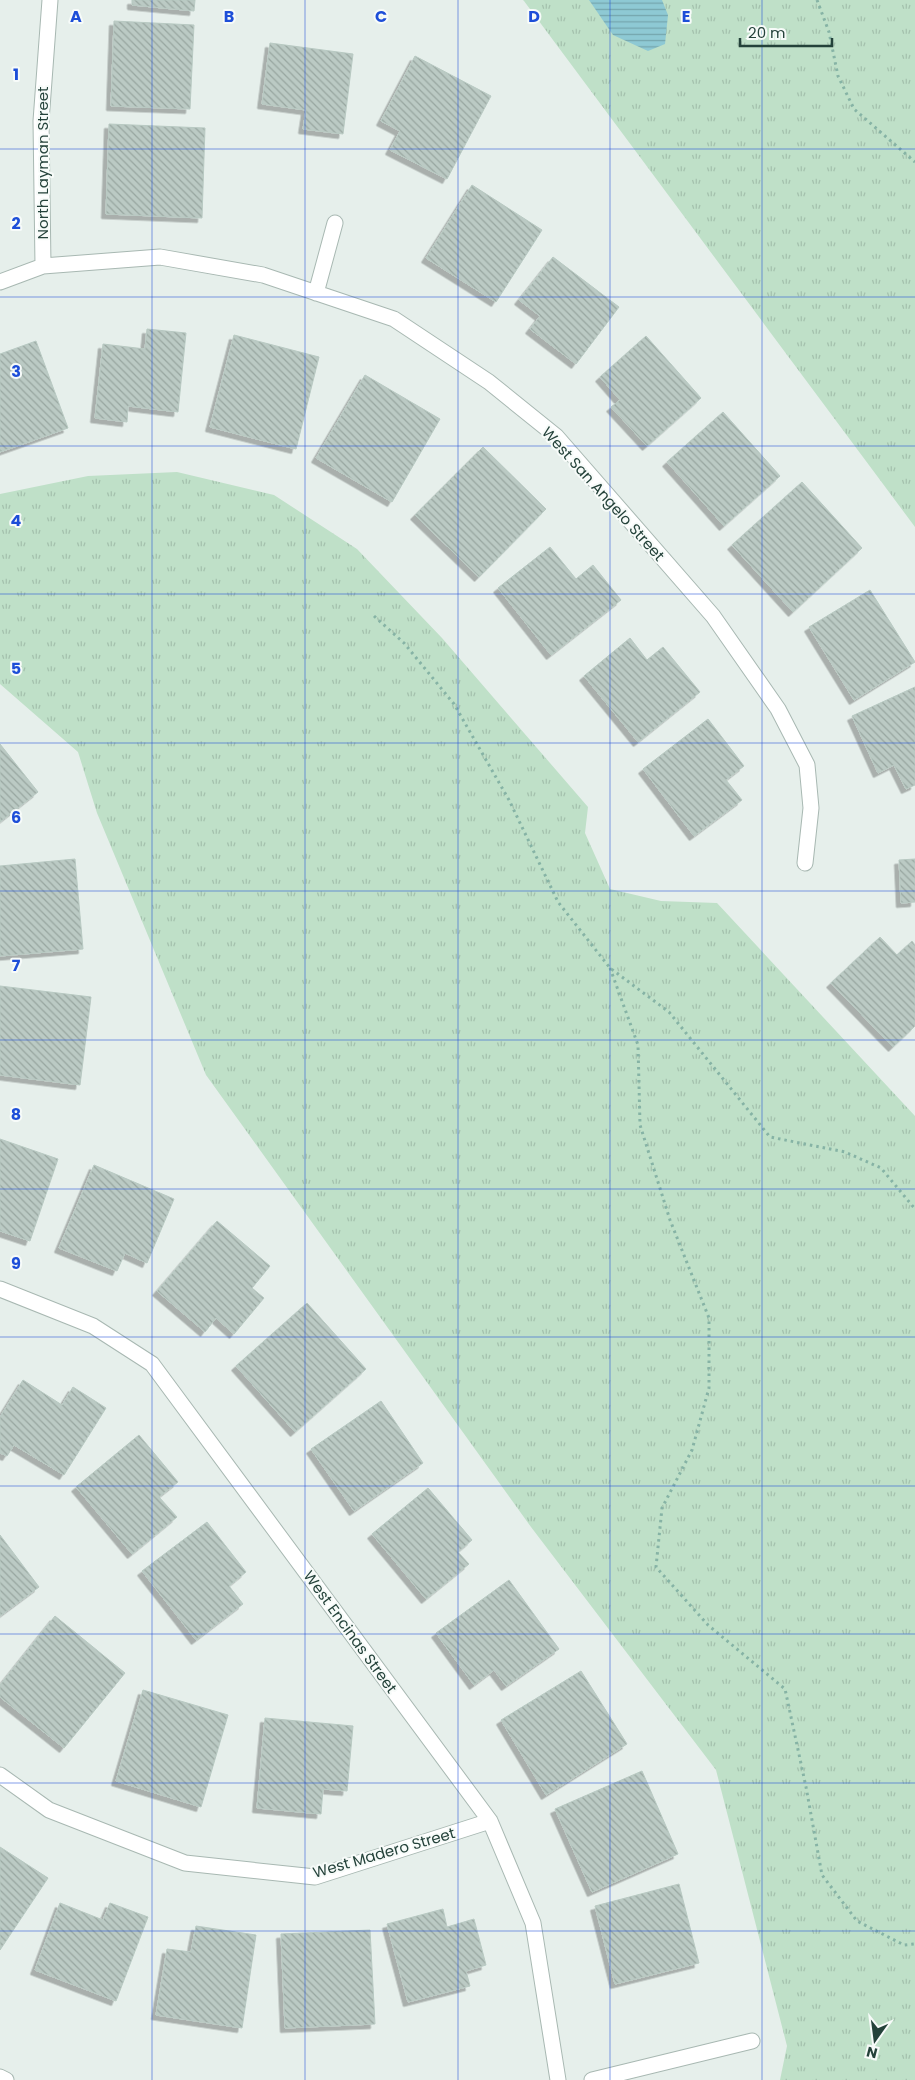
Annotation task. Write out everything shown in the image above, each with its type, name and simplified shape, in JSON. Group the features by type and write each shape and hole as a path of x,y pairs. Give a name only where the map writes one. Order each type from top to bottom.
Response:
{"street":[{"name":"North Layman Street","path":"43,266 41,121 50,0"},
{"path":"316,293 335,223"},
{"name":"West San Angelo Street","path":"0,282 43,266 160,257 263,275 394,320 489,382 556,436 714,616 778,709 807,765 811,808 805,863"},
{"name":"West Encinas Street","path":"0,1289 93,1326 152,1364 490,1821 533,1923 558,2080"},
{"name":"West Madero Street","path":"0,1775 49,1810 185,1863 306,1876 315,1876 490,1821"},
{"path":"592,2080 752,2041"},
{"path":"0,2077 6,2080"}],"path":[{"path":"817,0 829,32 838,76 854,109 915,162"},
{"path":"374,616 404,643 454,704 509,800 558,902 610,968 669,1012 770,1137 845,1152 881,1168 915,1209"},
{"path":"610,968 638,1044 640,1125 670,1220 708,1318 709,1388 692,1450 662,1508 656,1567 708,1626 785,1689 822,1875 857,1921 904,1945 915,1944"}],"green space":[{"path":"915,0 915,527 524,1"},
{"path":"177,472 274,495 357,549 442,638 588,807 585,833 610,889 661,901 717,903 915,1116 915,2080 780,2080 787,2046 716,1770 531,1527 206,1075 97,813 78,752 0,684 0,494 88,476"}],"water":[{"path":"589,0 662,0 668,15 665,44 648,51 613,35"}],"building":[{"path":"132,0 195,0 194,11 132,5"},
{"path":"114,21 194,25 190,109 111,106"},
{"path":"270,43 353,54 343,134 303,129 306,110 262,104"},
{"path":"415,56 491,96 447,179 390,150 400,131 381,121"},
{"path":"109,124 205,128 202,218 106,214"},
{"path":"472,185 542,230 496,302 426,258"},
{"path":"553,257 619,307 576,364 530,329 540,316 519,300"},
{"path":"147,329 186,333 178,412 128,406 127,422 95,418 103,344 145,349"},
{"path":"234,335 319,357 296,449 210,427"},
{"path":"646,336 701,398 647,446 611,407 620,400 600,377"},
{"path":"36,341 68,428 0,452 0,354"},
{"path":"365,375 440,419 392,502 316,458"},
{"path":"723,412 780,476 724,526 667,462"},
{"path":"483,447 546,509 479,577 415,515"},
{"path":"802,482 862,548 793,612 732,545"},
{"path":"550,547 576,579 593,565 621,600 551,655 498,588"},
{"path":"870,590 915,662 854,700 809,627"},
{"path":"630,638 647,660 663,647 700,692 638,742 584,676"},
{"path":"915,687 915,785 906,789 894,765 878,773 852,716"},
{"path":"708,719 744,766 726,780 742,800 694,836 643,769"},
{"path":"0,744 38,792 0,822"},
{"path":"75,859 83,949 0,956 0,866"},
{"path":"915,859 915,902 901,903 899,860"},
{"path":"880,937 897,955 912,941 915,945 915,1026 893,1047 831,983"},
{"path":"0,986 91,997 80,1085 0,1075"},
{"path":"0,1139 58,1159 30,1241 0,1231"},
{"path":"94,1165 174,1199 147,1263 125,1253 117,1271 59,1248"},
{"path":"217,1221 270,1266 252,1288 264,1298 234,1334 216,1318 205,1332 157,1291"},
{"path":"307,1303 366,1369 295,1432 236,1366"},
{"path":"23,1380 62,1405 73,1387 106,1408 64,1475 14,1445 7,1456 0,1453 0,1417"},
{"path":"381,1401 423,1463 354,1511 311,1449"},
{"path":"139,1435 178,1482 159,1497 177,1517 132,1554 76,1487"},
{"path":"428,1488 472,1540 458,1552 469,1564 426,1599 372,1534"},
{"path":"207,1522 246,1572 229,1586 243,1604 196,1640 142,1571"},
{"path":"0,1535 39,1587 0,1616"},
{"path":"509,1580 559,1649 506,1686 494,1670 474,1685 436,1633"},
{"path":"55,1616 125,1673 64,1748 0,1697 0,1685"},
{"path":"581,1671 627,1744 546,1795 501,1720"},
{"path":"143,1690 228,1715 201,1807 116,1781"},
{"path":"265,1718 353,1726 347,1791 323,1789 321,1814 257,1808"},
{"path":"642,1771 678,1854 592,1892 555,1809"},
{"path":"0,1847 48,1878 0,1950"},
{"path":"679,1884 699,1963 615,1984 595,1906"},
{"path":"60,1903 103,1920 110,1903 148,1917 116,2001 35,1970"},
{"path":"443,1909 447,1927 474,1919 486,1965 466,1971 470,1986 408,2002 387,1924"},
{"path":"196,1926 256,1935 242,2028 156,2015 167,1949 191,1952"},
{"path":"370,1930 375,2024 285,2028 281,1934"}]}
